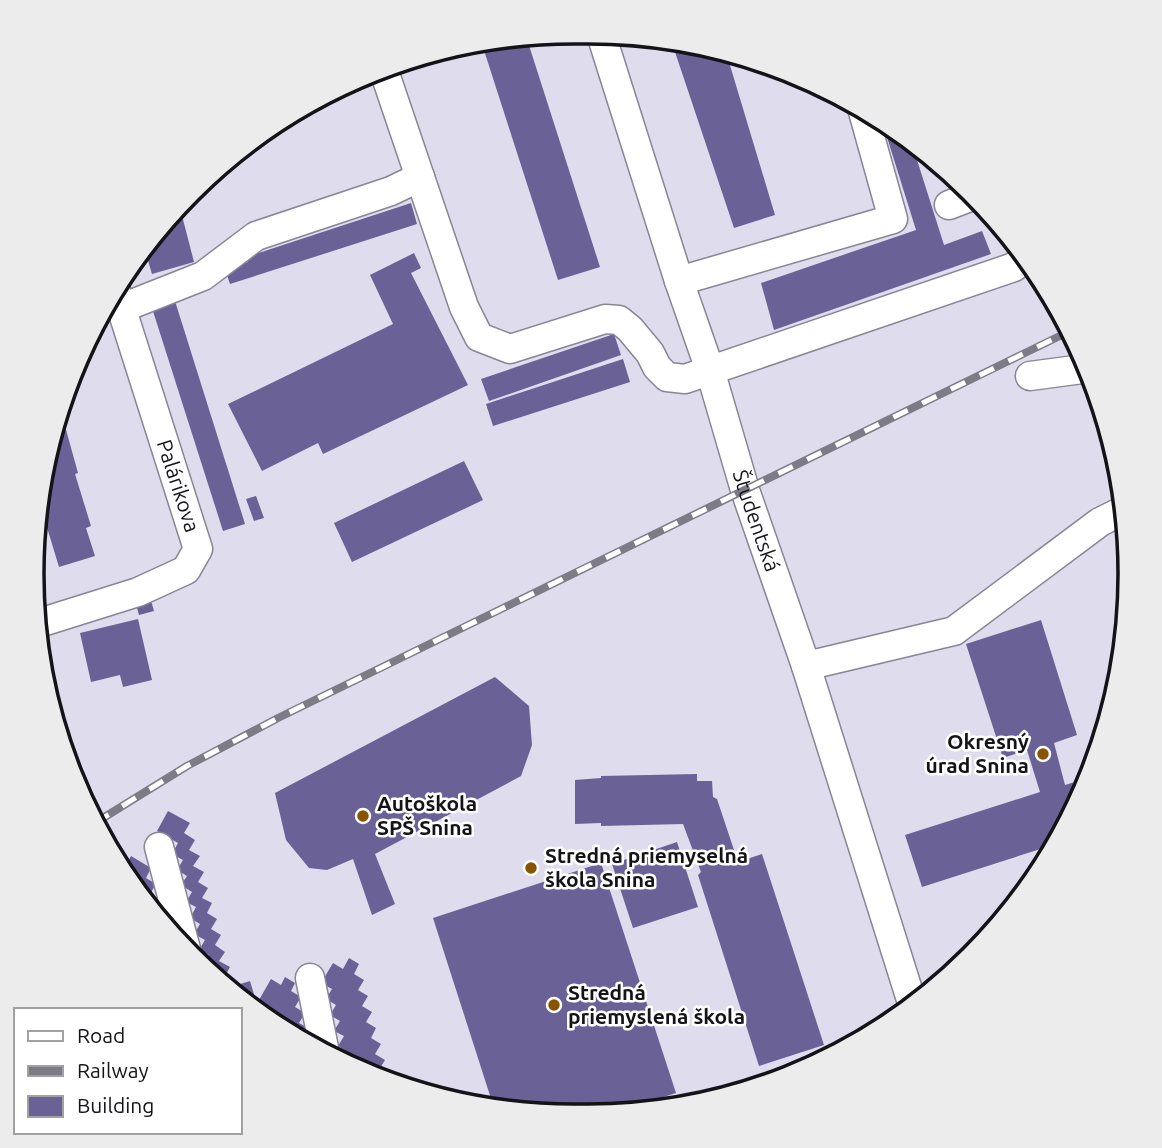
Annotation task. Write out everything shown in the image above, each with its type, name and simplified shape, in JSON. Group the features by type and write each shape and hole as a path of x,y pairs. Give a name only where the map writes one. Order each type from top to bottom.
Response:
{"street":[{"name":"Študentská","path":"604,45 710,370 745,490 806,666 910,996"},
{"path":"387,78 464,307 479,337 510,349 605,319 619,320 640,339 657,367 667,377 684,379 1014,268 1018,264"},
{"path":"679,281 893,219 866,123"},
{"path":"122,297 203,276 256,236 391,191 420,177"},
{"path":"949,205 963,199"},
{"name":"Palárikova","path":"46,621 138,592 186,570 198,549 119,302"},
{"path":"1030,376 1077,370"},
{"path":"806,666 954,631 1100,522 1115,515"},
{"path":"159,847 181,930"},
{"path":"310,978 323,1041"}],"building":[{"path":"529,46 600,267 558,280 484,52"},
{"path":"675,51 729,63 775,215 734,228"},
{"path":"886,135 916,157 944,245 982,231 991,254 774,330 761,283 916,230"},
{"path":"411,203 417,224 230,284 225,269 248,262 246,257"},
{"path":"182,216 194,262 152,274 147,259"},
{"path":"414,253 421,268 411,273 468,385 323,454 318,443 262,471 228,404 393,324 370,275"},
{"path":"175,301 245,524 223,531 152,308"},
{"path":"614,334 621,355 489,401 481,379"},
{"path":"623,359 630,382 493,426 486,404"},
{"path":"65,427 78,473 75,474 91,526 86,528 95,556 59,567 46,525 54,471"},
{"path":"464,461 483,500 352,562 334,523"},
{"path":"256,496 264,518 254,521 246,499"},
{"path":"150,597 154,611 139,615 135,601"},
{"path":"138,619 152,680 123,687 120,675 91,682 80,633"},
{"name":"Okresný úrad Snina","path":"1041,620 1077,735 1054,743 1065,785 1076,782 1041,849 922,887 905,835 1040,792 1027,750 1003,758 966,644"},
{"name":"Autoškola SPŠ Snina","path":"495,677 529,706 532,745 521,776 375,854 395,904 372,915 353,859 327,870 309,868 286,840 275,793"},
{"path":"697,774 697,781 712,781 713,797 717,799 738,862 762,854 824,1045 759,1066 698,875 701,872 683,824 575,824 575,780 601,776"},
{"path":"168,811 190,823 184,833 195,840 189,850 200,856 193,866 204,872 198,882 208,888 202,898 212,903 207,913 217,919 211,929 221,935 215,945 225,952 219,961 230,967 226,975 208,957 209,955 199,949 205,940 194,934 200,924 190,918 196,907 186,902 192,892 181,885 187,876 177,870 183,860 172,854 178,843 157,831"},
{"path":"677,842 698,907 633,928 612,864"},
{"path":"131,856 151,868 146,878 156,884 150,893 133,869 128,861"},
{"name":"Stredná priemyslená škola","path":"601,863 676,1093 653,1100 588,1104 539,1103 491,1097 433,918"},
{"path":"349,958 359,964 354,974 364,980 358,990 368,996 362,1006 372,1012 366,1022 376,1028 371,1038 381,1044 375,1054 385,1060 380,1067 348,1054 338,1046 344,1036 334,1031 340,1021 330,1015 336,1005 326,999 332,989 321,983 333,963 343,969"},
{"path":"285,977 295,983 291,991 301,997 295,1007 305,1013 299,1023 310,1029 308,1032 259,1000 271,979 281,985"},
{"path":"250,981 255,998 251,995 238,985"}],"railway":[{"path":"103,818 187,766 278,718 1062,335"}],"place":[{"name":"Okresný úrad Snina","path":"1043,754"},
{"name":"Autoškola SPŠ Snina","path":"363,816"},
{"name":"Stredná priemyselná škola Snina","path":"531,868"},
{"name":"Stredná priemyslená škola","path":"554,1005"}]}
